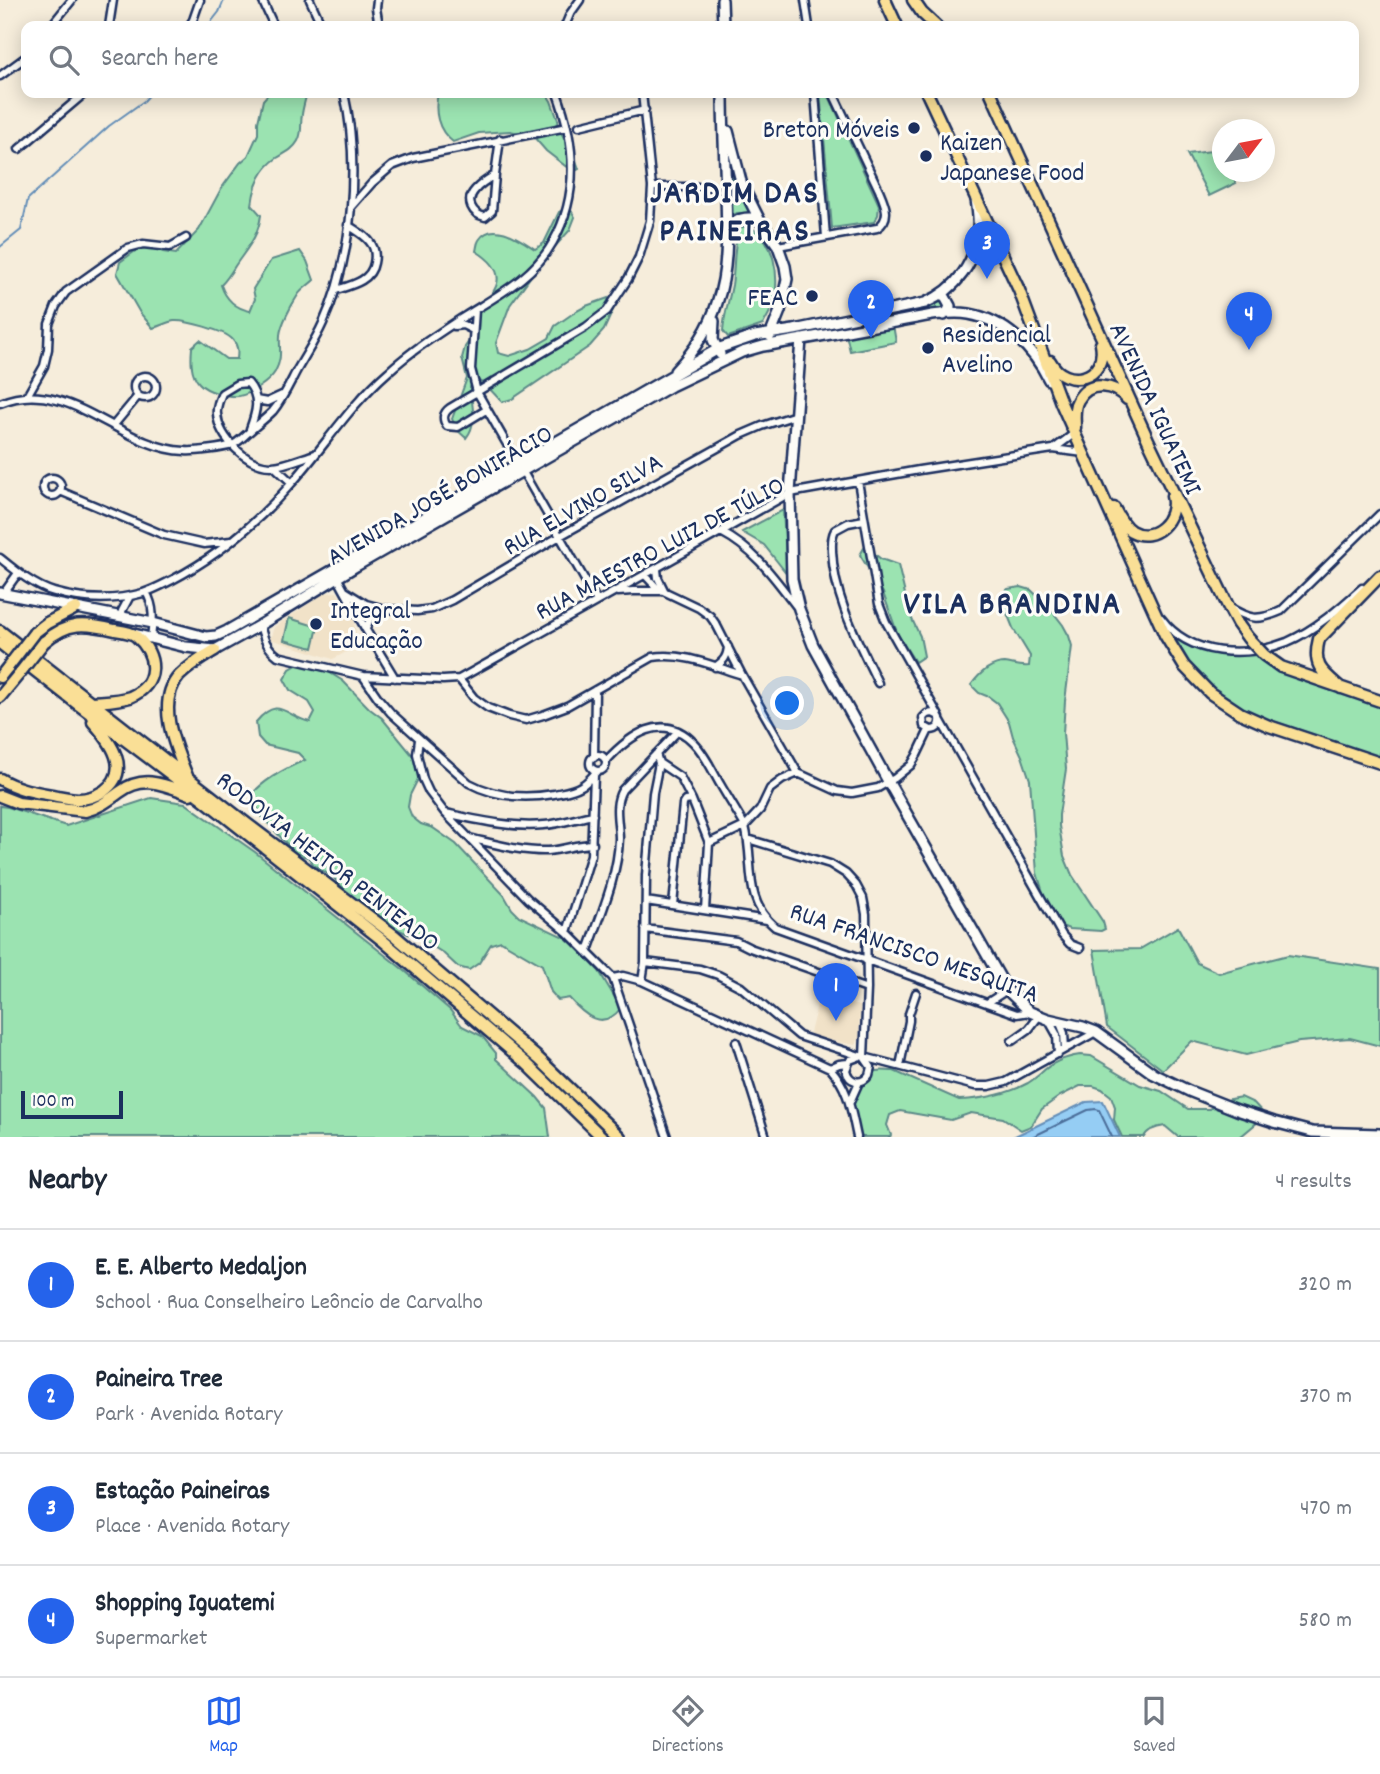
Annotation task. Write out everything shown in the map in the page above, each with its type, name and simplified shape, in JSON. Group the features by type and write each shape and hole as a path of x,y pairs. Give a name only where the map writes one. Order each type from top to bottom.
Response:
{"main road":[{"path":"722,0 723,21"},
{"path":"885,0 895,21"},
{"path":"913,0 931,21"},
{"name":"AVENIDA JOSÉ BONIFÁCIO","path":"664,382 685,360 706,331 723,281 726,229 723,98"},
{"path":"929,98 1057,372 1065,377 1082,378 1098,367 1102,351 1096,328"},
{"name":"AVENIDA IGUATEMI","path":"993,98 1168,484 1237,624 1264,655 1281,667 1380,701"},
{"path":"723,109 741,185 759,219 778,246 785,266 787,279 780,311 763,346"},
{"path":"944,315 950,306 949,301 941,296 961,276 975,247 978,226 976,197"},
{"path":"726,229 746,216 759,219"},
{"path":"1019,290 1060,403 1165,635 1184,666 1210,693 1240,713 1269,726 1380,763"},
{"name":"AVENIDA JOSÉ BONIFÁCIO","path":"215,650 717,350 737,341 925,303 941,296"},
{"path":"718,302 713,340 717,350 726,359"},
{"path":"780,311 784,320 794,330"},
{"name":"AVENIDA JOSÉ BONIFÁCIO","path":"1,593 153,623 206,637 216,636 671,386 742,352 763,346 944,315 970,314 985,318 1007,330 1027,347 1045,371 1060,403"},
{"path":"801,340 790,494 792,579 799,609 813,645 1007,990 1039,1016"},
{"path":"1075,433 1075,409 1078,399 1093,387 1105,386 1117,390 1133,407"},
{"path":"1097,482 1106,491 1126,527 1145,534 1154,533 1168,523 1173,503 1168,484"},
{"path":"1341,688 1323,673 1318,665 1316,652 1319,639 1380,574"},
{"path":"0,677 34,633 76,608"},
{"path":"0,697 44,642 56,632 71,626 95,625 186,647 215,650"},
{"name":"RODOVIA HEITOR PENTEADO","path":"0,631 395,936 539,1059 620,1137"},
{"path":"92,702 130,697 148,682 153,671 153,659 134,634"},
{"name":"RODOVIA HEITOR PENTEADO","path":"0,643 381,939 526,1063 602,1137"},
{"path":"188,777 173,741 169,718 170,696 177,679 193,663 215,650"},
{"path":"0,779 26,790 78,799 88,798 110,786 116,776 116,755 79,705"},
{"path":"2,797 18,803 85,811 103,804 126,787 147,782 160,783 202,798"},
{"name":"RUA FRANCISCO MESQUITA","path":"1039,1016 1096,1032"},
{"path":"1096,1032 1154,1074 1237,1110 1312,1132 1380,1134"}],"street":[{"path":"55,21 72,0"},
{"path":"110,21 113,0"},
{"path":"192,21 200,0"},
{"path":"262,0 272,21"},
{"path":"310,0 319,21"},
{"path":"377,0 378,21"},
{"path":"567,21 580,0"},
{"path":"805,0 807,21"},
{"path":"0,76 21,61"},
{"path":"19,149 79,98"},
{"path":"0,402 27,396 68,403 139,440 187,452 233,445 270,413 284,394 323,324 336,290 351,207 353,162 345,98"},
{"path":"0,558 18,573 51,591 94,599 146,592 187,572 233,541 261,517 366,393 390,370 463,317 513,285 530,272 545,255 563,221 570,197 572,170 567,127 558,98"},
{"path":"486,410 458,427 447,426 444,422 445,412 562,342 607,311 628,279 639,257 650,221 652,187 643,98"},
{"path":"815,98 826,237"},
{"path":"778,246 877,228 886,218 886,205 835,98"},
{"path":"579,127 645,110"},
{"path":"351,207 391,166 413,158 567,127"},
{"path":"495,175 471,195 473,212 485,217 492,211 500,139"},
{"path":"352,179 358,184 372,183"},
{"path":"652,187 709,187"},
{"path":"336,290 364,279 372,271 375,260 375,250 369,239 348,225"},
{"path":"27,396 44,366 48,349 48,324 55,306 66,292 128,248 143,244 170,247 186,239"},
{"path":"475,310 471,369 477,392 597,601"},
{"path":"463,317 474,321"},
{"path":"449,327 463,325 474,330"},
{"path":"249,431 257,410 256,400 248,383 237,384 222,393 216,411 225,436 247,458 274,466 315,454"},
{"path":"256,400 267,402 284,394"},
{"path":"113,426 138,396"},
{"name":"RUA ELVINO SILVA","path":"385,610 432,609 452,600 741,435 796,415"},
{"path":"1053,449 1075,433"},
{"path":"1053,449 1084,453"},
{"name":"RUA MAESTRO LUIZ DE TÚLIO","path":"459,679 790,494 1053,449"},
{"path":"274,466 292,483"},
{"path":"858,481 879,604 886,622 1062,935 1070,944 1080,948"},
{"path":"60,491 164,536 204,544 233,541"},
{"path":"1228,606 1254,619 1280,611 1380,514"},
{"path":"864,520 848,523 835,530 832,541 833,565 848,621 878,683"},
{"path":"721,532 748,549 799,609"},
{"path":"657,569 665,592"},
{"path":"1,593 18,573"},
{"path":"1149,599 1165,624 1188,641 1218,651 1246,651 1278,645 1308,630 1380,574"},
{"path":"645,575 657,588 699,607 717,626 798,774 836,792 865,792 878,788 889,783 911,765 929,730"},
{"path":"337,577 394,678"},
{"path":"777,581 783,583 792,579"},
{"path":"146,592 152,608 150,638"},
{"path":"345,592 366,604 385,610"},
{"path":"612,593 665,592"},
{"path":"122,618 122,611 130,596"},
{"path":"366,630 371,616 385,610"},
{"path":"260,625 264,642 278,656 363,676 459,679 474,698 488,708 526,720 567,706 653,657 684,657 742,675"},
{"path":"715,667 727,656 729,648"},
{"path":"363,676 391,713 469,783 492,792 523,797 570,790 581,786 595,772 605,769 594,736 595,690"},
{"path":"929,730 923,724 925,716 930,713 939,717"},
{"path":"929,730 936,729 940,724 939,717"},
{"path":"567,932 593,844 595,772 590,763 619,748 642,731 662,728 678,731"},
{"path":"588,951 616,861 619,839 617,798 678,731"},
{"name":"RUA FRANCISCO MESQUITA","path":"678,731 687,736 702,754 744,826 748,839 752,888 760,911 767,920 775,926 1017,1014 1039,1016"},
{"path":"419,740 417,754 423,779 445,813 528,899 588,951 613,978 667,1137"},
{"path":"642,981 645,962 646,875 653,793 659,763 656,754"},
{"path":"659,763 680,777 709,843 705,911"},
{"path":"709,843 744,826 760,810 770,789 782,780 798,774"},
{"path":"673,905 683,804 692,800"},
{"path":"445,813 520,826 546,825 593,815"},
{"path":"467,838 532,851 552,851 578,844 593,844"},
{"path":"748,839 830,864 846,874 856,885 866,914 867,989 862,1057"},
{"path":"646,901 767,920"},
{"path":"645,929 736,941 867,989"},
{"path":"645,962 700,969 718,975 741,987 799,1036 862,1057 975,1086 1006,1082 1096,1032"},
{"path":"613,978 623,976 642,981 830,1068 840,1080 850,1102 857,1137"},
{"path":"987,1003 1007,990"},
{"path":"900,1066 909,1014 916,993"},
{"path":"1012,1041 1029,1029 1039,1016 1057,1035 1058,1054"},
{"path":"1060,1023 1065,1049"},
{"path":"736,1042 766,1137"},
{"path":"871,1071 869,1063 862,1057 853,1058 846,1070 853,1081 859,1082 867,1079 871,1071 883,1062"},
{"path":"830,1068 848,1063"},
{"path":"844,1087 848,1076"},
{"path":"850,1102 859,1082"}],"shaded area":[{"name":"Integral Educação","path":"337,592 354,621 356,634 350,650 333,659 270,639 274,627 325,593"},
{"path":"819,997 860,1006 859,1038 856,1045 809,1037"}],"green space":[{"path":"306,98 300,134 294,147 271,162 259,179 252,205 261,215 255,236 221,285 232,302 250,311 255,299 253,289 271,260 300,251 314,280 298,295 285,320 275,372 249,393 229,396 212,391 199,383 191,356 192,347 200,340 226,359 237,359 237,348 232,339 213,330 179,321 153,328 140,313 117,273 120,262 138,249 153,247 176,254 199,230 221,189 248,156 258,134 263,100"},
{"path":"437,98 549,98 560,131 579,169 573,172 546,151 533,136 510,131 479,133 453,142 440,126 436,107"},
{"path":"820,98 830,98 879,205 874,222 832,228"},
{"path":"727,144 738,186 752,213 737,213 730,217"},
{"path":"1212,151 1212,182 1236,183 1209,196 1187,154"},
{"path":"569,207 575,217 570,230 542,261 510,305 496,343 498,353 509,356 530,349 549,338 555,326 586,306 608,298 613,310 604,330 590,346 512,399 502,402 486,385 477,380 470,387 473,420 466,438 457,430 452,419 467,378 462,358 471,338 470,316 488,299 497,283 494,268 476,251 478,241 491,231 499,231 535,249 544,243 559,212"},
{"path":"746,226 764,238 769,248 776,271 775,294 763,325 728,337 723,331 732,285 736,242 739,228"},
{"path":"944,298 946,310 772,342 775,334"},
{"path":"893,325 896,342 850,351 846,334"},
{"path":"783,510 787,574 764,545 742,532"},
{"path":"865,546 881,559 898,565 910,615 920,636 924,656 915,662 898,635 883,593 860,555"},
{"path":"1021,587 1031,590 1049,607 1063,625 1072,646 1065,701 1063,733 1066,769 1059,826 1064,856 1072,875 1103,922 1105,929 1101,931 1069,929 1059,925 1047,905 1037,873 1030,780 1022,756 1009,722 997,703 971,685 981,673 994,665 1005,663 1029,666 1030,656 1013,628 1000,596 1008,589"},
{"path":"289,618 318,627 313,648 284,640"},
{"path":"1171,634 1186,642 1254,653 1267,665 1282,673 1380,705 1380,757 1249,713 1217,693 1190,667 1170,637"},
{"path":"302,662 322,668 343,681 382,718 418,762 422,771 410,795 408,807 412,817 456,844 504,895 519,916 573,944 599,971 621,1008 614,1015 600,1020 587,1015 569,998 558,1000 551,992 542,965 501,941 491,944 479,963 469,970 458,967 424,941 363,914 334,878 314,865 308,857 296,854 262,817 251,795 276,774 305,760 298,753 265,745 258,737 256,722 264,714 277,709 310,722 315,712 309,702 290,690 284,679 290,669"},
{"path":"151,798 185,803 255,852 405,971 450,1010 462,1026 482,1036 496,1053 496,1059 546,1108 550,1137 0,1137 0,806 66,826"},
{"path":"1178,927 1197,963 1219,973 1288,955 1380,969 1380,1046 1350,1038 1299,1042 1246,1055 1192,1041 1163,1070 1107,1027 1094,950 1140,949"},
{"path":"1080,1055 1091,1056 1140,1085 1161,1091 1188,1109 1209,1109 1241,1097 1254,1103 1263,1113 1259,1121 1240,1137 1178,1137 1165,1126 1150,1130 1144,1137 1122,1137 1114,1120 1115,1107 1111,1096 1093,1086 1080,1086 1042,1109 1031,1126 1021,1130 1003,1118 971,1113 951,1120 900,1111 890,1115 887,1125 890,1137 860,1137 856,1128 850,1096 861,1080 872,1072 894,1071 959,1100 1012,1090 1030,1082 1054,1063"}],"water":[{"path":"1103,1101 1120,1137 1013,1137 1086,1102"}],"waterway":[{"path":"212,21 224,0"},
{"path":"0,247 21,230 28,199 109,126 147,98"}],"place":[{"name":"Breton Móveis","path":"914,128"},
{"name":"Kaizen Japanese Food","path":"926,156"},
{"name":"Estação Paineiras","path":"987,279"},
{"name":"FEAC","path":"812,296"},
{"name":"Paineira Tree","path":"871,338"},
{"name":"Residencial Avelino","path":"928,348"},
{"name":"Shopping Iguatemi","path":"1249,350"},
{"name":"Integral Educação","path":"316,624"},
{"name":"E. E. Alberto Medaljon","path":"836,1021"}],"district":[{"name":"JARDIM DAS PAINEIRAS","path":"735,209"},
{"name":"VILA BRANDINA","path":"1013,601"}]}
